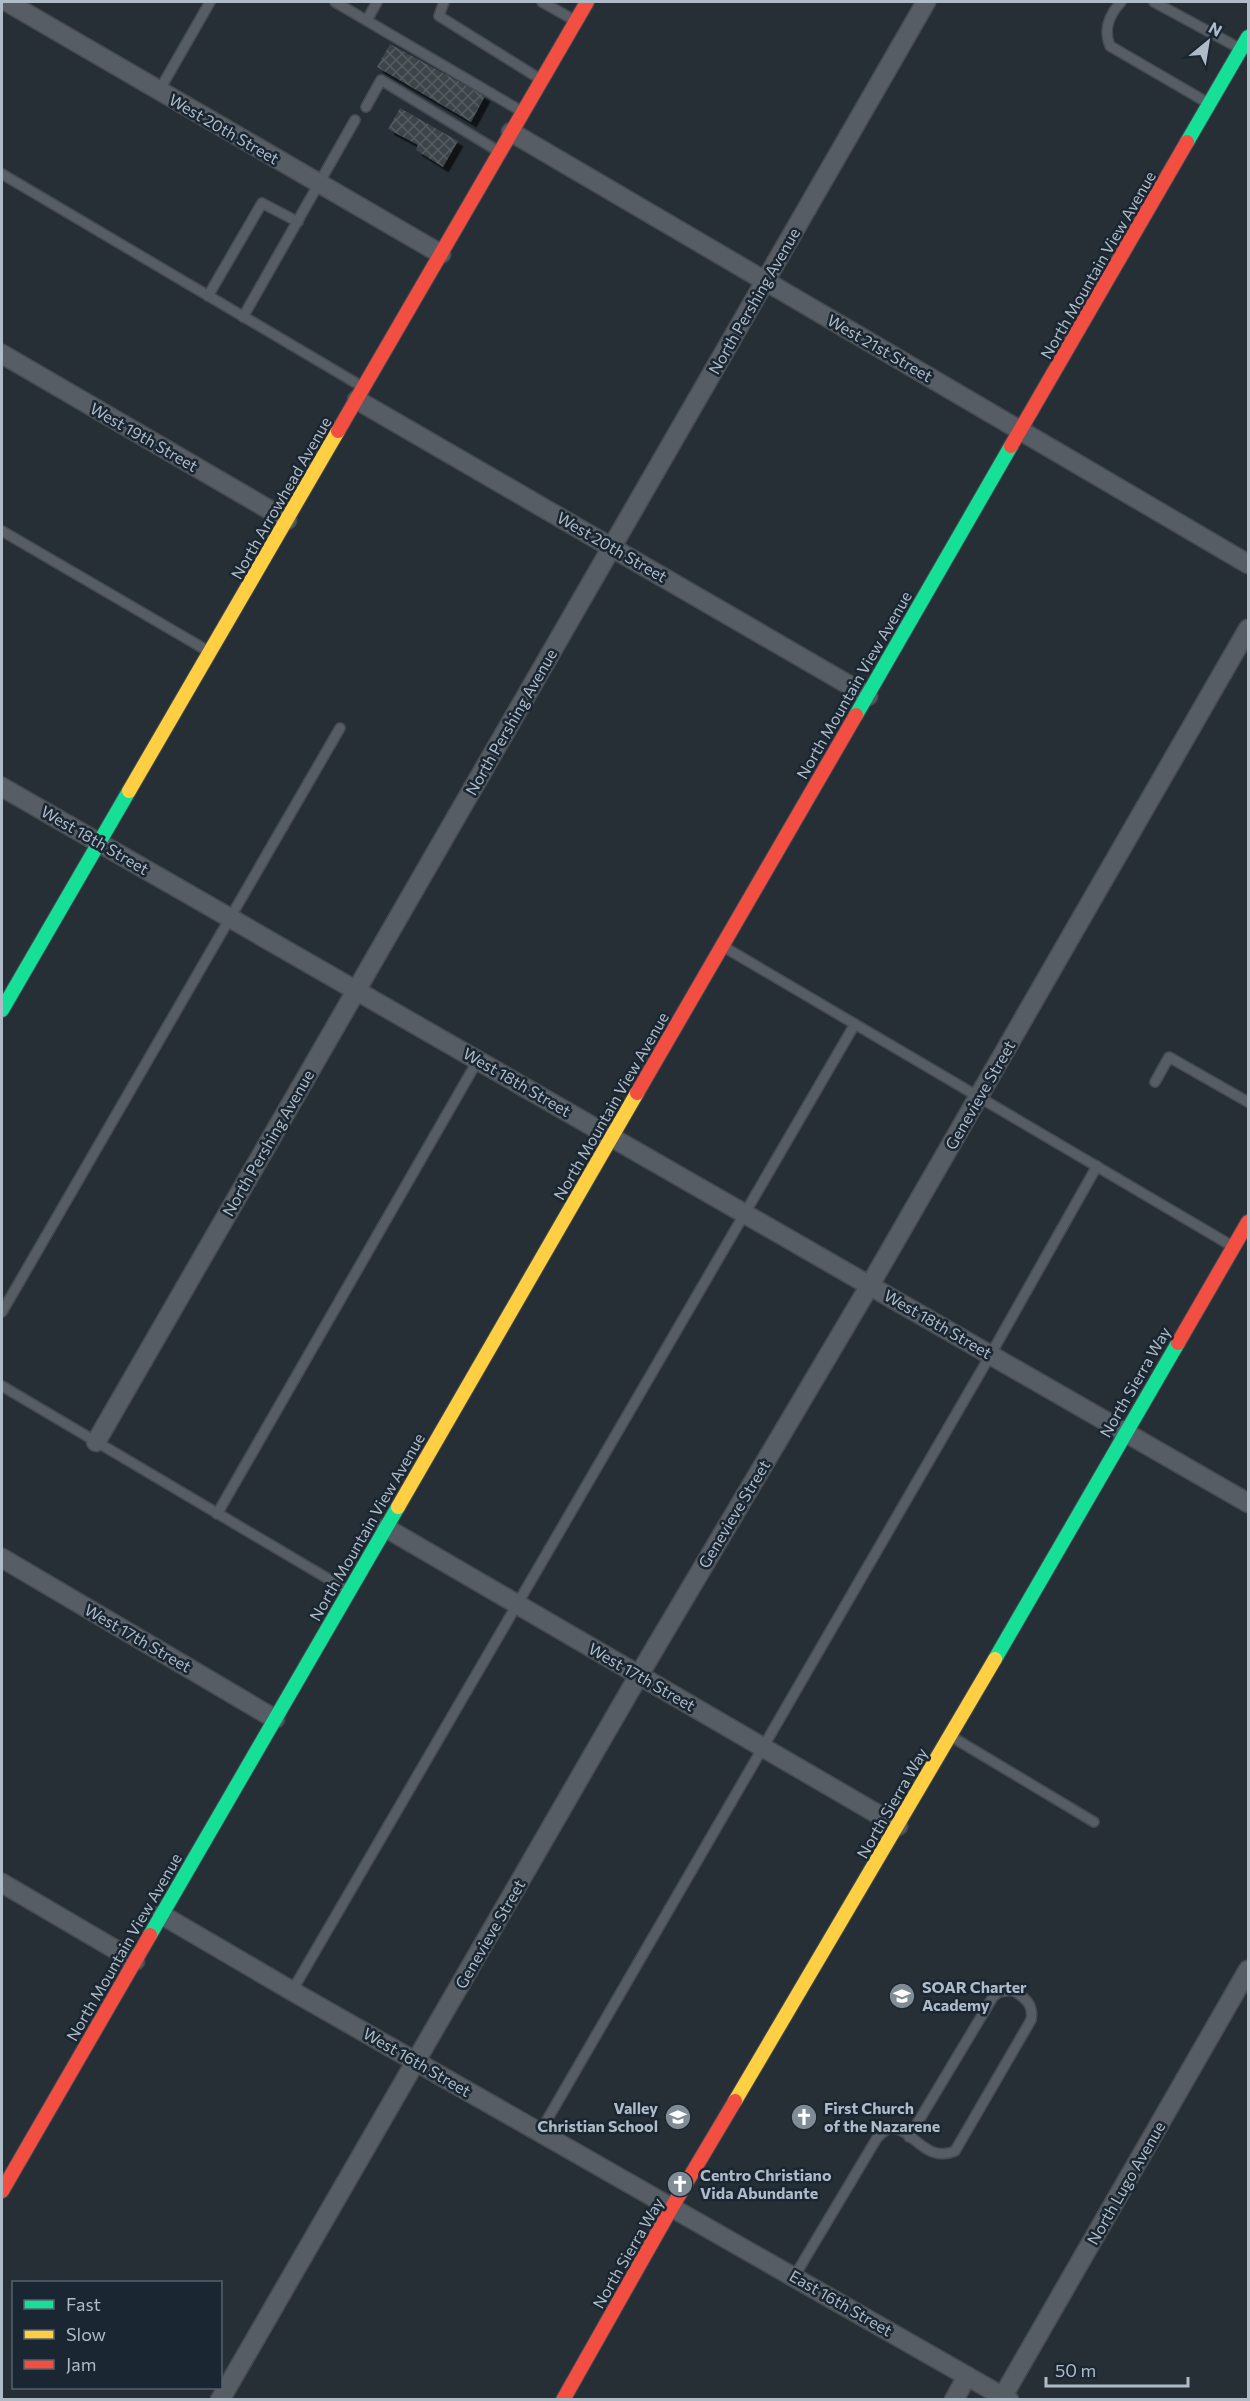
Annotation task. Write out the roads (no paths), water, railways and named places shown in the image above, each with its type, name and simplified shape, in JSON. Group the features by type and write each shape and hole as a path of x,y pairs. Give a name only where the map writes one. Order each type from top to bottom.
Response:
{"street":[{"name":"West 20th Street","path":"7,2 441,254"},
{"name":"North Arrowhead Avenue","path":"2,1010 587,2"},
{"name":"North Pershing Avenue","path":"96,1442 927,2"},
{"name":"North Mountain View Avenue","path":"2,2191 1245,44"},
{"name":"West 21st Street","path":"512,132 1248,564"},
{"name":"West 19th Street","path":"2,354 287,520"},
{"name":"West 20th Street","path":"360,394 612,547 868,696"},
{"name":"Genevieve Street","path":"220,2400 639,1675 870,1285 1248,629"},
{"name":"West 18th Street","path":"2,787 1248,1503"},
{"name":"North Sierra Way","path":"564,2400 672,2208 898,1826 1248,1222"},
{"name":"West 17th Street","path":"386,1528 898,1826"},
{"name":"West 17th Street","path":"2,1558 275,1719"},
{"path":"2,1883 135,1961"},
{"name":"West 16th Street","path":"162,1915 672,2208"},
{"name":"North Lugo Avenue","path":"1006,2398 1248,1970"},
{"name":"East 16th Street","path":"672,2208 1006,2398"},
{"path":"954,2400 967,2376"}],"lane":[{"path":"159,91 210,2"},
{"path":"334,2 523,112"},
{"path":"367,20 377,2"},
{"path":"444,2 439,16 542,80"},
{"path":"542,2 576,21"},
{"path":"1121,2 1107,25 1106,36 1110,45 1210,105"},
{"path":"1155,2 1245,44"},
{"path":"366,106 381,80 500,152"},
{"path":"243,316 355,120"},
{"path":"2,174 243,316 360,394"},
{"path":"208,296 262,203 298,222"},
{"path":"2,531 210,652"},
{"path":"2,1312 340,728"},
{"path":"722,946 1234,1247"},
{"path":"292,1991 855,1024"},
{"path":"1155,1082 1169,1056 1248,1102"},
{"path":"217,1514 478,1060"},
{"path":"540,2132 764,1748 1097,1166"},
{"path":"2,1386 349,1591"},
{"path":"950,1736 1094,1822"},
{"path":"794,2277 877,2138 888,2129 897,2129 909,2137 935,2154 944,2156 955,2151 1031,2020 1033,2011 1027,1999 1013,1990 999,1992 993,1998 909,2137"}],"place":[{"name":"SOAR Charter Academy","path":"902,1996"},
{"name":"Valley Christian School","path":"678,2117"},
{"name":"First Church of the Nazarene","path":"804,2117"},
{"name":"Centro Christiano Vida Abundante","path":"680,2184"}]}
